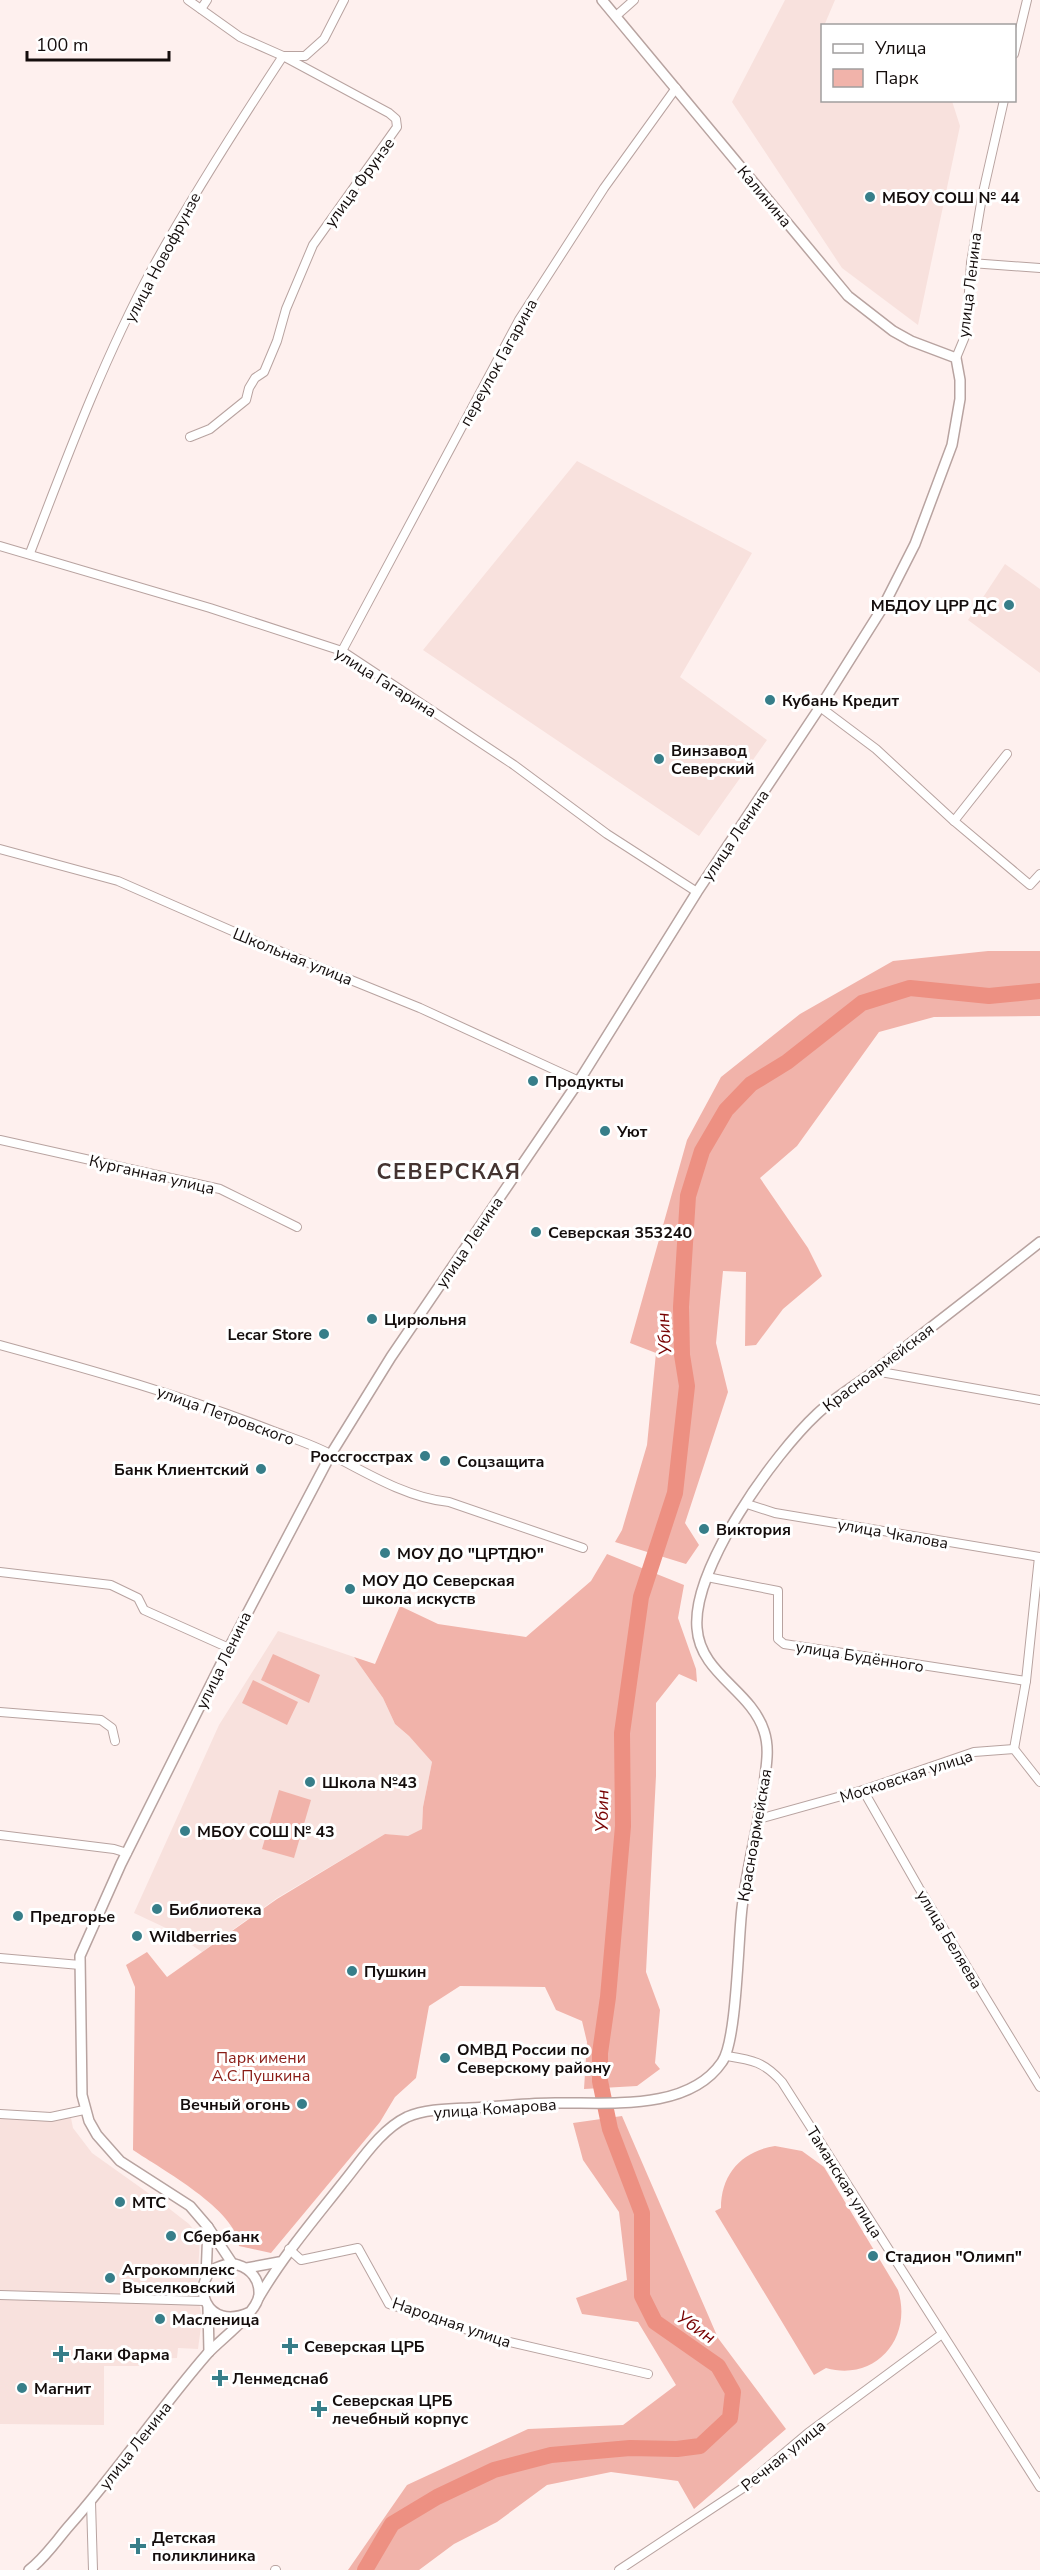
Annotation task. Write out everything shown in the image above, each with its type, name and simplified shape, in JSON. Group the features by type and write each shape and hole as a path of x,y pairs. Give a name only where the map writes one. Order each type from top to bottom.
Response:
{"street":[{"name":"улица Фрунзе","path":"188,0 240,37 283,56 389,113 396,118 398,127 313,245 286,309 278,342 264,372 255,378 249,388 246,400 210,429 190,437"},
{"path":"201,9 207,0"},
{"path":"283,56 305,56 324,39 344,0"},
{"name":"Калинина","path":"602,0 848,296 893,331 911,341 956,358"},
{"path":"616,16 634,0"},
{"path":"1016,46 1027,0"},
{"name":"улица Новофрунзе","path":"30,553 88,401 152,270 223,147 283,56"},
{"name":"переулок Гагарина","path":"342,651 519,320 604,188 676,88"},
{"name":"улица Ленина","path":"232,2263 208,2227 190,2206 120,2161 97,2135 84,2110 81,2074 80,1965 87,1939 229,1648 331,1454 391,1357 579,1081 697,892 820,707 883,607 915,544 952,445 960,399 960,380 956,358 966,334 971,263 982,197 1004,102"},
{"path":"971,263 1040,268"},
{"name":"улица Гагарина","path":"0,546 30,553 342,651 514,765 607,834 697,892"},
{"path":"820,707 876,749 954,821 1030,885 1040,874"},
{"path":"954,821 1007,754"},
{"name":"Школьная улица","path":"0,849 118,881 262,944 420,1008 579,1081"},
{"name":"Курганная улица","path":"0,1140 220,1188 297,1227"},
{"name":"Красноармейская","path":"727,2056 742,1906 759,1819 768,1753 764,1729 756,1714 711,1666 704,1654 697,1629 700,1596 713,1560 769,1470 818,1414 1040,1242"},
{"name":"улица Петровского","path":"0,1345 136,1382 272,1430 331,1454 358,1471 433,1500 449,1502 583,1548"},
{"path":"875,1371 1040,1400"},
{"name":"улица Чкалова","path":"747,1504 775,1513 1039,1557"},
{"path":"1039,1557 1036,1626 1014,1749 1040,1782"},
{"path":"0,1572 120,1587 138,1598 144,1610 229,1648"},
{"name":"улица Будённого","path":"707,1577 778,1592 778,1639 784,1644 1026,1681"},
{"path":"0,1712 100,1720 112,1728 115,1741"},
{"name":"Московская улица","path":"759,1819 863,1790 974,1752 1014,1749"},
{"name":"улица Беляева","path":"863,1790 919,1888 1040,2087"},
{"path":"0,1835 114,1849 127,1853"},
{"path":"0,1958 80,1965"},
{"name":"улица Комарова","path":"259,2297 279,2262 381,2136 405,2118 423,2112 451,2109 642,2101 680,2093 707,2080 727,2056"},
{"name":"Таманская улица","path":"727,2056 755,2061 770,2068 782,2082 1040,2487"},
{"path":"0,2114 51,2117 84,2110"},
{"path":"208,2227 206,2279 209,2352"},
{"name":"Народная улица","path":"290,2249 301,2260 358,2248 389,2304 492,2338 648,2374"},
{"path":"206,2279 214,2269 232,2263 248,2268 279,2262"},
{"path":"209,2352 250,2312 259,2297 257,2279 248,2268"},
{"path":"0,2295 207,2304 218,2315 236,2318 250,2312"},
{"name":"Речная улица","path":"619,2570 743,2488 808,2433 942,2334"},
{"name":"улица Ленина","path":"29,2570 38,2564 91,2502 209,2352"},
{"path":"91,2502 93,2570"}],"shaded area":[{"name":"МБОУ СОШ № 44","path":"785,0 835,0 825,24 821,24 821,102 952,102 960,126 918,325 842,268 732,102"},
{"path":"577,461 752,553 680,677 767,740 699,836 423,650"},
{"name":"МБДОУ ЦРР ДС","path":"1005,564 1040,589 1040,673 968,620"},
{"name":"Школа №43","path":"278,1631 354,1657 383,1698 395,1724 432,1762 423,1807 422,1829 410,1837 385,1834 277,1898 202,1952 168,1929 134,1913 219,1725"},
{"path":"70,2113 73,2128 92,2153 189,2224 200,2238 197,2290 202,2319 198,2349 178,2348 177,2358 149,2359 145,2366 104,2366 104,2425 0,2424 0,2114"}],"green space":[{"path":"988,951 1040,951 1040,1016 934,1017 879,1032 797,1146 760,1178 808,1248 822,1276 783,1309 756,1345 745,1346 746,1272 723,1271 716,1343 728,1392 685,1523 699,1545 686,1564 615,1542 622,1530 647,1445 656,1353 630,1343 687,1140 721,1077 800,1014 893,961"},
{"name":"Парк имени А.С.Пушкина","path":"607,1554 684,1585 678,1618 696,1669 697,1682 679,1674 656,1703 656,1776 646,1972 660,2010 655,2063 660,2069 637,2086 584,2089 587,2042 582,2021 556,2010 545,1987 460,1986 429,2006 416,2078 395,2097 380,2122 271,2253 239,2246 235,2232 226,2218 212,2205 178,2179 133,2150 135,1987 126,1965 147,1952 167,1977 277,1899 385,1834 408,1836 422,1829 423,1807 432,1762 395,1724 383,1698 354,1657 375,1664 400,1606 438,1624 526,1637 591,1581"},
{"path":"273,1654 320,1675 309,1703 261,1680"},
{"path":"253,1680 298,1702 287,1725 242,1703"},
{"path":"279,1790 311,1800 294,1858 262,1849"},
{"path":"622,2116 718,2338 786,2429 694,2509 678,2481 611,2472 547,2485 497,2522 454,2544 419,2570 348,2570 407,2485 528,2429 623,2425 676,2385 638,2322 582,2314 576,2298 627,2280 619,2212 583,2160 573,2123"},
{"path":"775,2146 802,2151 824,2167 898,2290 901,2308 900,2324 895,2339 875,2362 844,2371 826,2368 814,2375 715,2211 721,2208 725,2185 736,2166 753,2153"}],"waterway":[{"name":"Убин","path":"365,2570 392,2524 437,2497 494,2470 551,2455 630,2448 677,2449 700,2446 730,2418 733,2392 718,2366 655,2322 642,2296 642,2213 610,2129 600,2081 600,2053 608,1997 623,1826 622,1733 641,1597 675,1493 687,1386 682,1355 681,1307 688,1196 702,1151 726,1110 751,1084 787,1062 862,1003 910,988 989,996 1040,991"}],"place":[{"name":"МБОУ СОШ № 44","path":"870,197"},
{"name":"МБДОУ ЦРР ДС","path":"1009,605"},
{"name":"Кубань Кредит","path":"770,700"},
{"name":"Винзавод Северский","path":"659,759"},
{"name":"Продукты","path":"533,1081"},
{"name":"Уют","path":"605,1131"},
{"name":"Северская 353240","path":"536,1232"},
{"name":"Цирюльня","path":"372,1319"},
{"name":"Lecar Store","path":"324,1334"},
{"name":"Россгосстрах","path":"425,1456"},
{"name":"Соцзащита","path":"445,1461"},
{"name":"Банк Клиентский","path":"261,1469"},
{"name":"Виктория","path":"704,1529"},
{"name":"МОУ ДО \"ЦРТДЮ\"","path":"385,1553"},
{"name":"МОУ ДО Северская школа искуств","path":"350,1589"},
{"name":"Школа №43","path":"310,1782"},
{"name":"МБОУ СОШ № 43","path":"185,1831"},
{"name":"Библиотека","path":"157,1909"},
{"name":"Предгорье","path":"18,1916"},
{"name":"Wildberries","path":"137,1936"},
{"name":"Пушкин","path":"352,1971"},
{"name":"ОМВД России по Северскому району","path":"445,2058"},
{"name":"Вечный огонь","path":"302,2104"},
{"name":"МТС","path":"120,2202"},
{"name":"Сбербанк","path":"171,2236"},
{"name":"Стадион \"Олимп\"","path":"873,2256"},
{"name":"Агрокомплекс Выселковский","path":"110,2278"},
{"name":"Масленица","path":"160,2319"},
{"name":"Северская ЦРБ","path":"290,2346"},
{"name":"Лаки Фарма","path":"61,2354"},
{"name":"Ленмедснаб","path":"220,2378"},
{"name":"Магнит","path":"22,2388"},
{"name":"Северская ЦРБ лечебный корпус","path":"319,2409"},
{"name":"Детская поликлиника","path":"138,2546"}],"district":[{"name":"СЕВЕРСКАЯ","path":"449,1171"}]}
